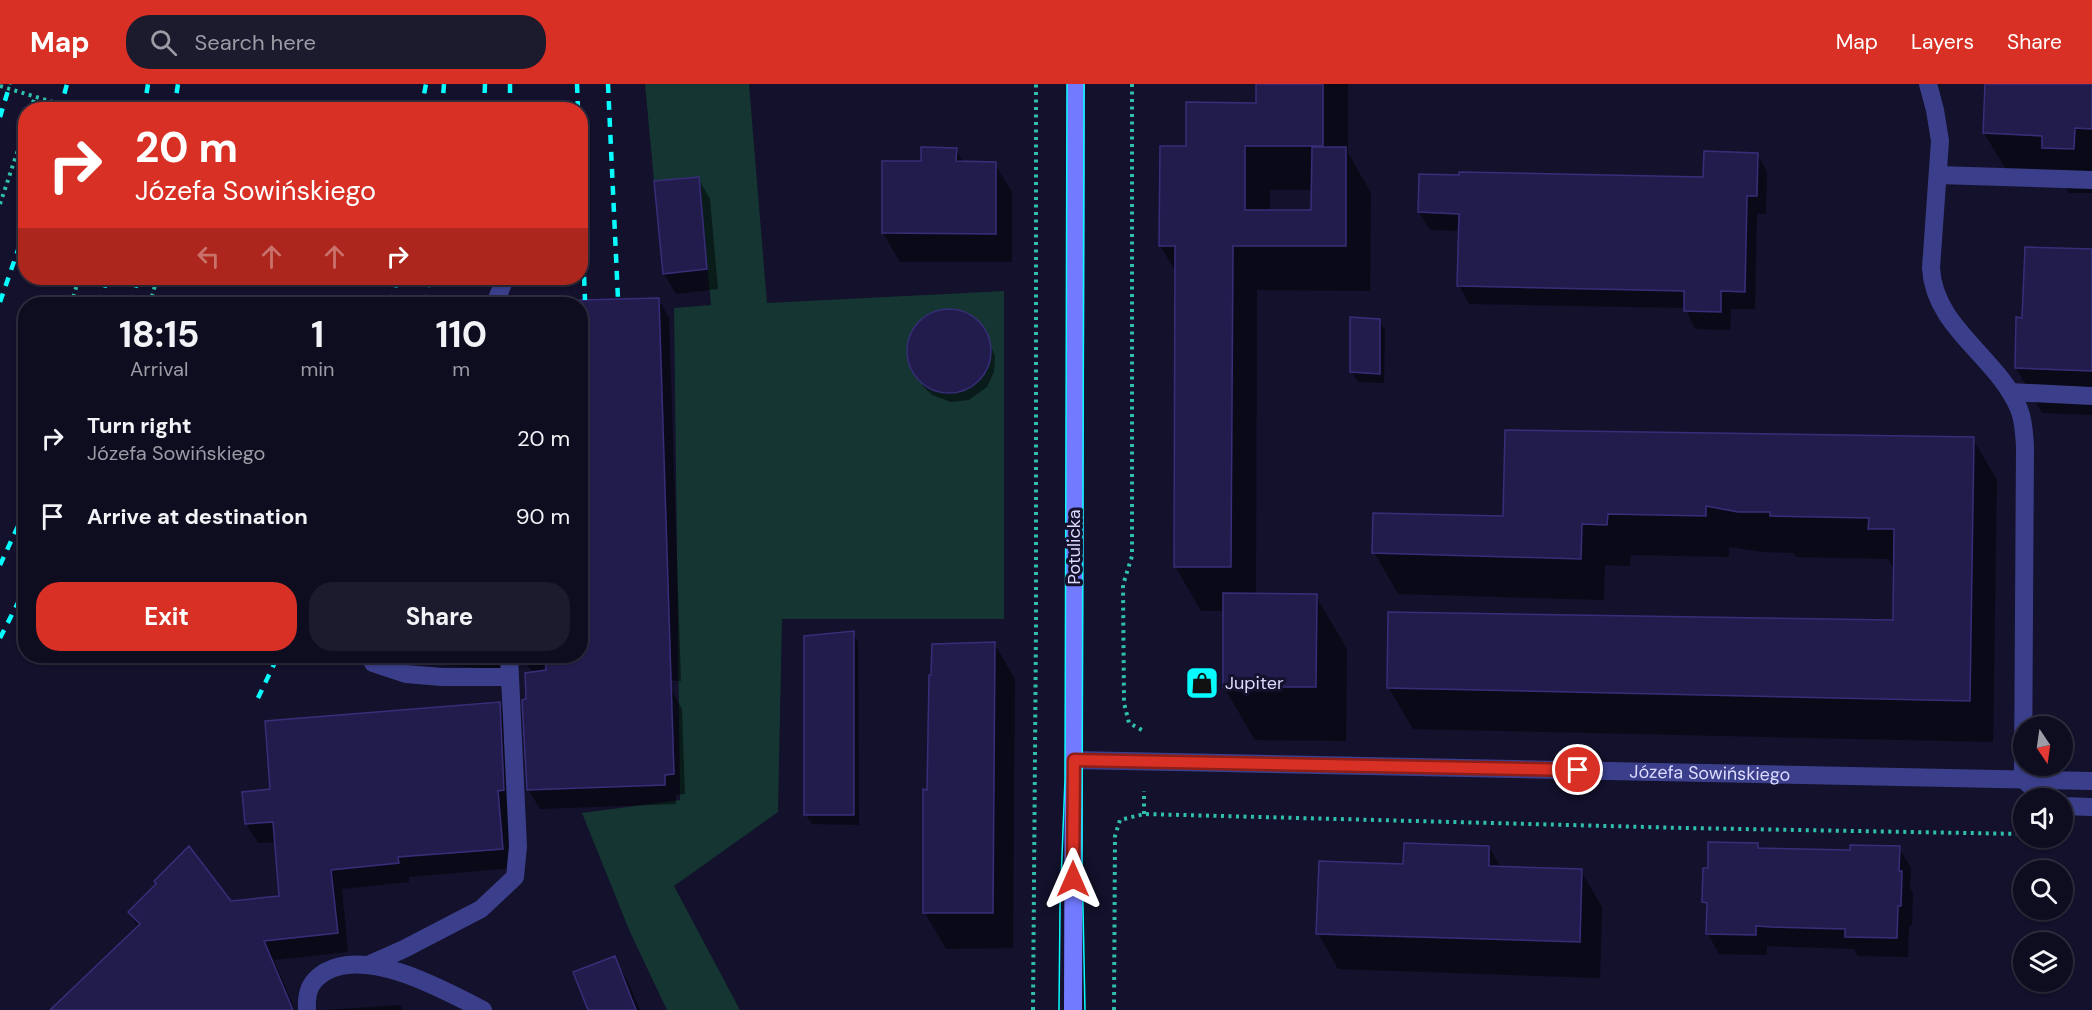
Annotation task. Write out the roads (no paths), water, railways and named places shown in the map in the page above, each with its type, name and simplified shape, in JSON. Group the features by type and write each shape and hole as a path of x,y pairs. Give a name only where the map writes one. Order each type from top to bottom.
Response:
{"street":[{"name":"Potulicka","path":"1073,1010 1076,84"},
{"path":"1928,84 1939,127 1940,141 1931,268 1932,285 1944,311 2010,392 2024,426 2023,779 2032,788"},
{"path":"1938,175 2092,180"},
{"path":"2010,392 2092,396"},
{"path":"373,663 406,674 442,677 510,677"},
{"path":"368,965 481,909 515,876 518,846 509,663"},
{"name":"Józefa Sowińskiego","path":"1074,760 2092,781"},
{"path":"2073,806 2092,807"},
{"path":"307,1010 308,987 316,977 330,969 349,965 368,965 415,978 483,1010"}],"tram line":[{"path":"1059,1010 1065,779 1067,84"},
{"path":"1084,84 1082,859 1085,1010"}],"railway":[{"path":"0,117 10,84"},
{"path":"62,102 67,84"},
{"path":"145,102 148,84"},
{"path":"175,102 178,84"},
{"path":"423,102 426,84"},
{"path":"443,102 444,84"},
{"path":"484,102 485,84"},
{"path":"510,84 510,102"},
{"path":"577,84 578,102"},
{"path":"608,84 618,299"},
{"path":"0,302 18,250"},
{"path":"102,297 105,285"},
{"path":"133,297 136,285"},
{"path":"393,297 396,285"},
{"path":"428,285 428,297"},
{"path":"584,285 585,297"},
{"path":"0,565 18,526"},
{"path":"0,638 18,603"},
{"path":"258,698 275,663"}],"place":[{"name":"Jupiter","path":"1202,683"}]}
